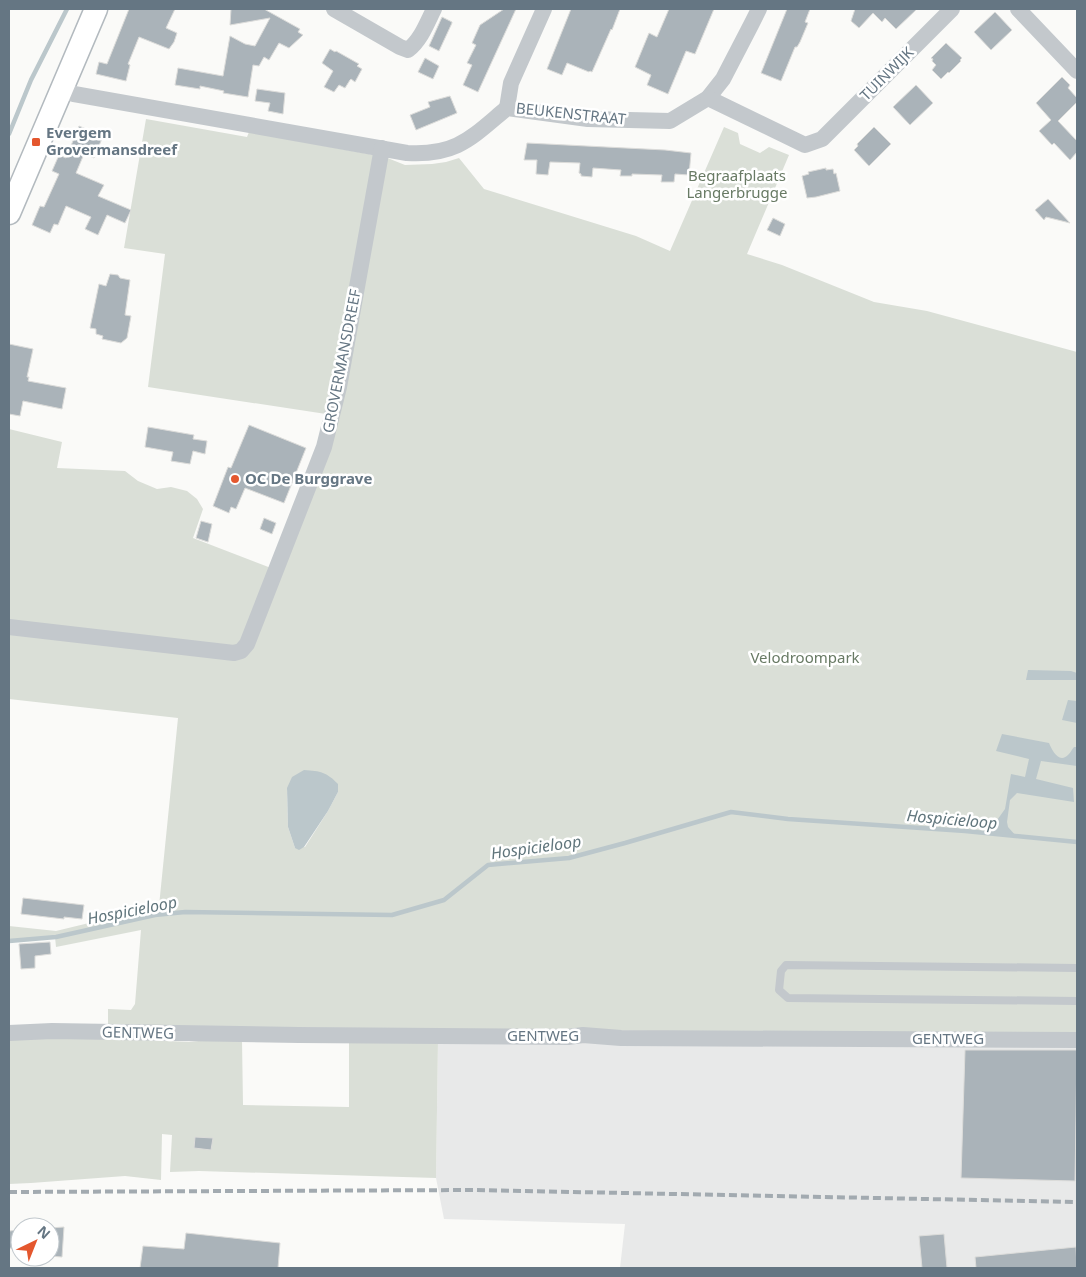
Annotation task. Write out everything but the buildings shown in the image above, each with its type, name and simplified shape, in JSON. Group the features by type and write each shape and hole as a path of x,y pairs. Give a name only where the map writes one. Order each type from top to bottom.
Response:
{"main road":[{"path":"9,213 96,9"}],"street":[{"path":"334,9 408,50 414,45 434,9"},
{"path":"507,108 511,82 544,9"},
{"name":"BEUKENSTRAAT","path":"382,148 424,154 449,149 464,143 507,108 588,119 670,121 708,98 723,79 759,9"},
{"name":"TUINWIJK","path":"708,98 805,144 822,139 952,9"},
{"path":"1018,9 1077,70"},
{"path":"61,90 74,94 382,148"},
{"name":"GROVERMANSDREEF","path":"9,627 234,653 240,652 247,644 324,447 339,387 382,148"},
{"name":"GENTWEG","path":"9,1033 52,1031 299,1035 568,1037 582,1035 631,1038 1077,1040"}],"lane":[{"path":"1077,968 786,965 781,971 779,990 788,998 1077,1001"}],"shaded area":[{"path":"1028,670 1071,671 1077,673 1077,680 1026,680"},
{"path":"1068,700 1077,701 1077,723 1062,720"},
{"path":"1002,734 1049,743 1056,755 1062,758 1069,754 1074,747 1077,747 1077,766 1041,761 1036,779 1073,788 1074,802 1017,793 1010,800 1007,822 1008,827 1016,836 985,833 1005,809 1011,774 1025,777 1029,759 996,751"},
{"path":"304,770 319,772 330,777 338,784 338,792 304,847 299,850 295,848 288,827 287,788 292,777"},
{"path":"1077,1032 1077,1268 620,1268 625,1224 444,1219 436,1178 438,1041"}],"green space":[{"name":"Velodroompark","path":"146,119 247,137 249,132 385,157 405,165 432,164 459,158 484,189 636,236 670,251 724,127 738,133 740,144 760,153 769,147 789,155 747,254 782,265 874,302 927,311 1077,352 1077,1032 966,1034 108,1026 108,1009 131,1010 135,1004 141,930 56,947 55,937 9,941 9,926 56,931 159,906 178,718 9,699 9,429 62,442 57,468 125,471 138,481 157,489 171,487 187,491 197,499 203,509 193,538 271,568 319,446 326,414 148,387 165,254 124,248","holes":["287,788 338,792 305,847 295,848 288,827"]},
{"path":"104,1038 189,1042 218,1039 242,1040 243,1105 349,1107 349,1040 438,1041 436,1178 199,1171 170,1172 172,1135 162,1134 161,1180 125,1176 9,1184 9,1039"}],"waterway":[{"path":"9,134 31,80 67,9"},
{"name":"Hospicieloop","path":"9,941 56,937 155,915 185,912 392,915 444,900 488,865 569,858 731,812 788,819 965,831 1077,842"}],"railway":[{"path":"9,1192 474,1190 1077,1202"}],"place":[{"name":"Evergem Grovermansdreef","path":"36,142"},
{"name":"OC De Burggrave","path":"235,479"}],"park label":[{"name":"Begraafplaats Langerbrugge","path":"737,184"}]}
